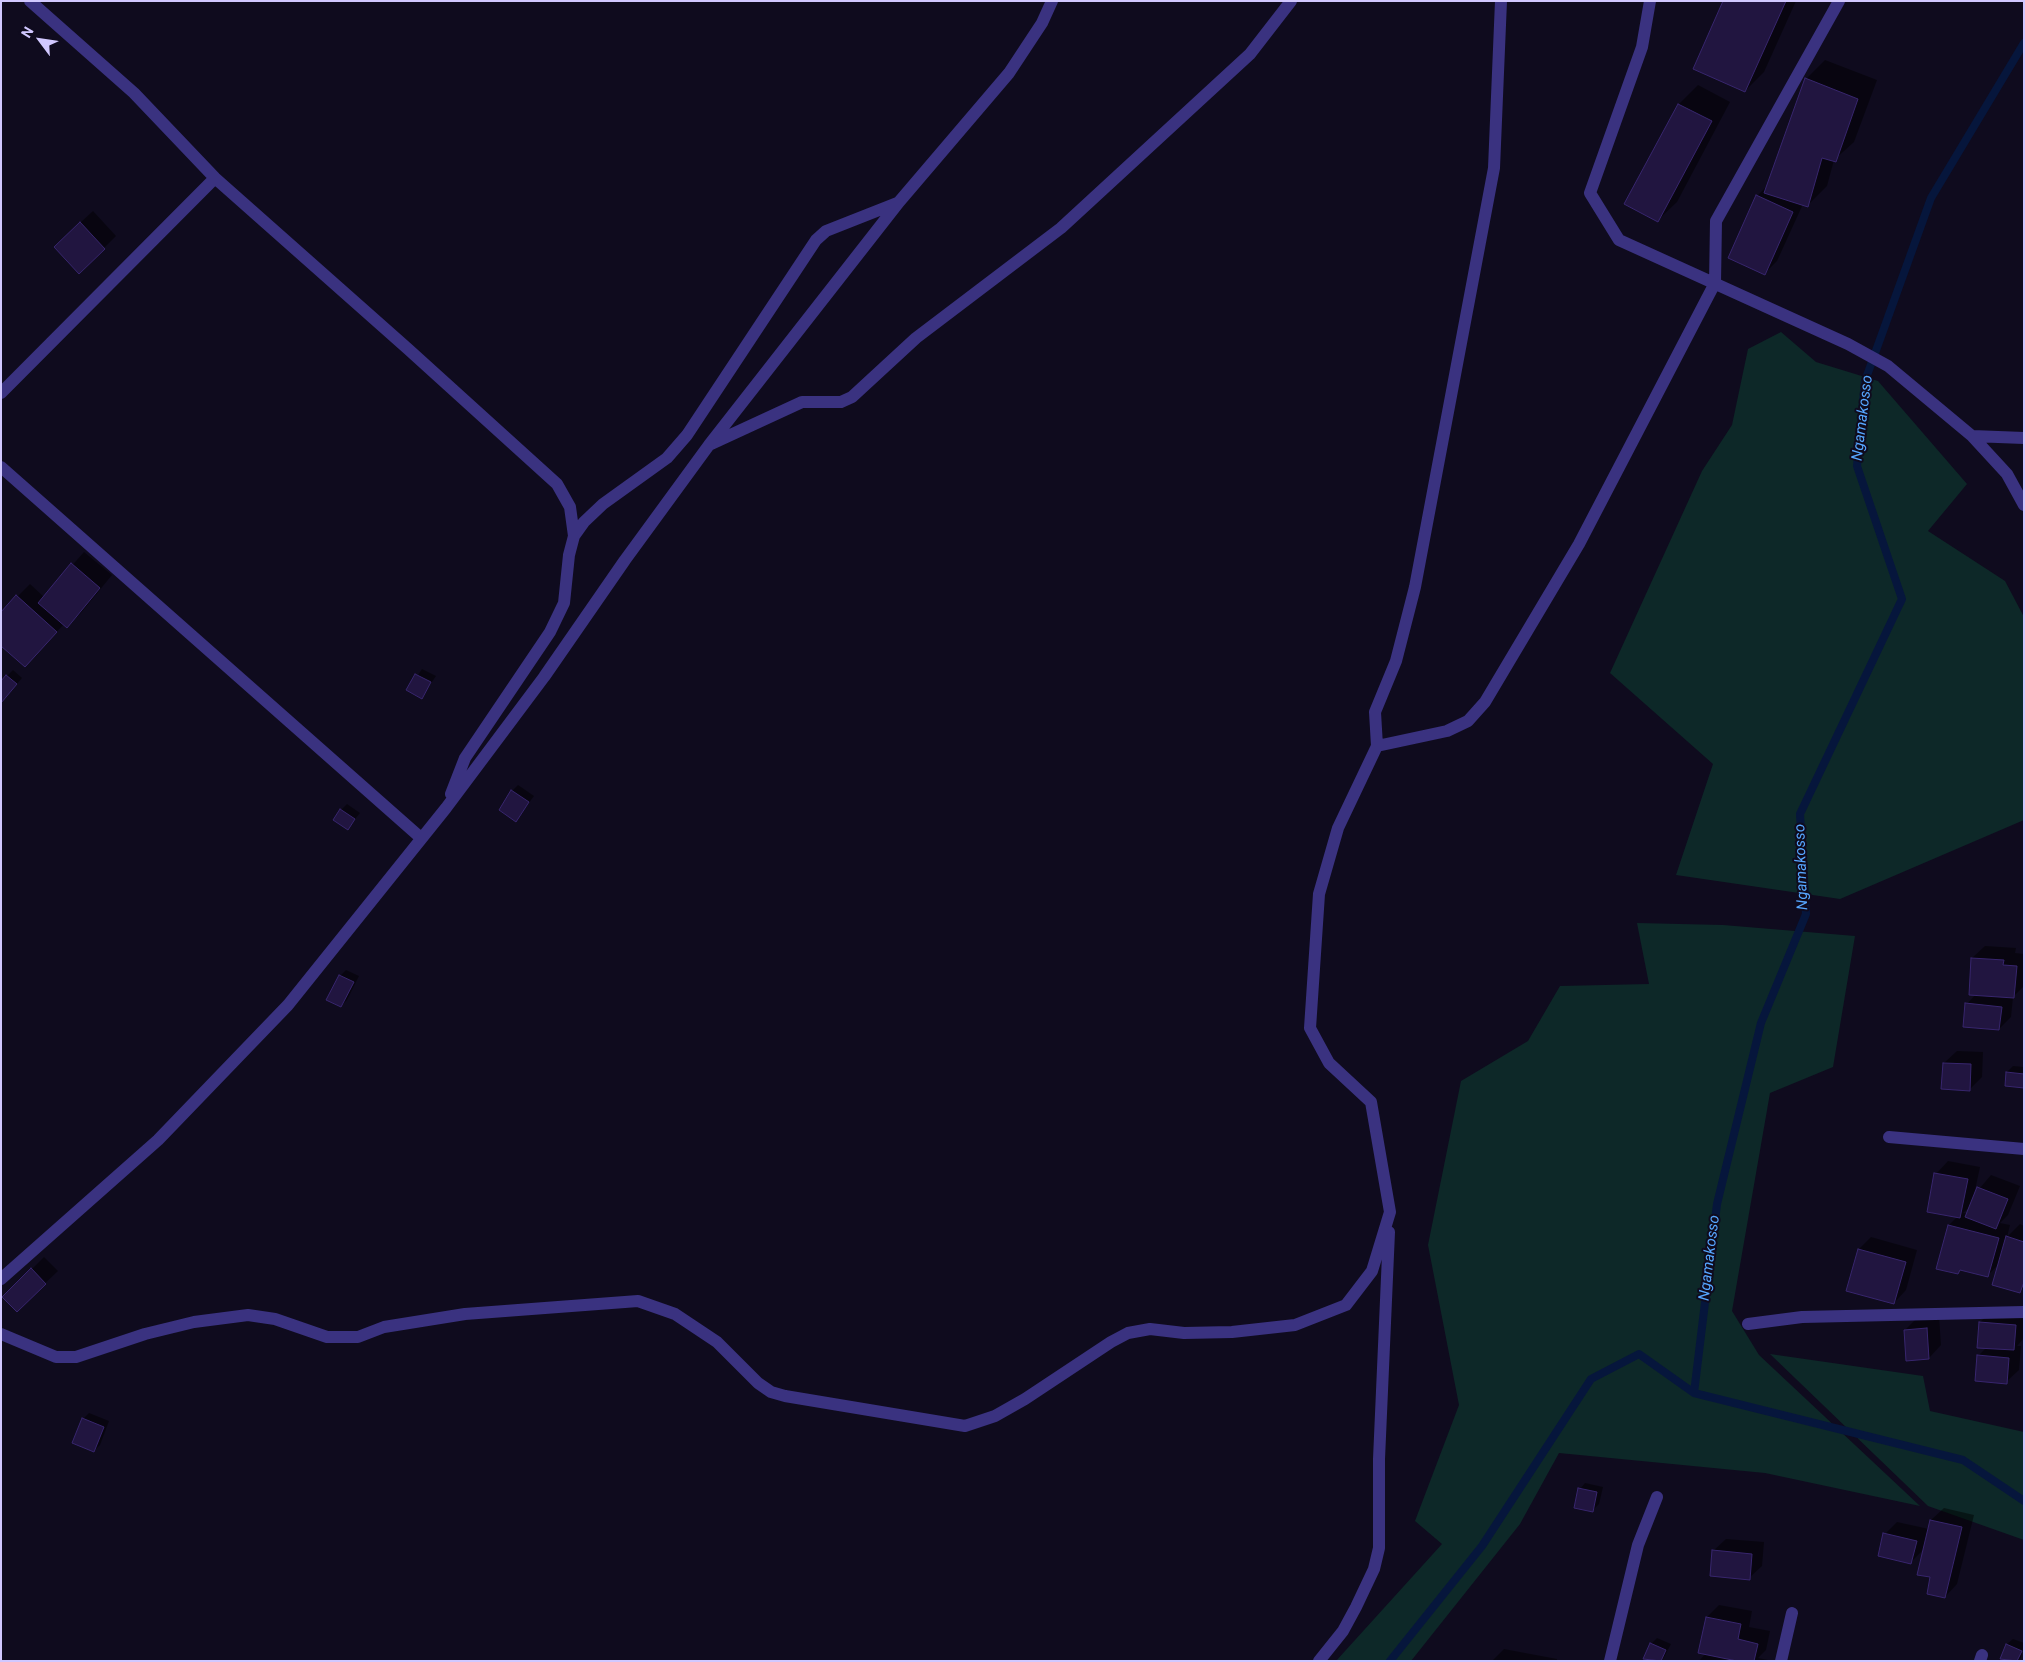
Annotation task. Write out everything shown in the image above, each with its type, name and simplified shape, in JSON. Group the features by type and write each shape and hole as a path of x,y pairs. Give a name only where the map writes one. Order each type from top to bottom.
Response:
{"street":[{"path":"30,1 134,93 215,178 557,484 570,507 574,536"},
{"path":"1,1279 158,1140 288,1005 446,808 544,677 625,560 709,445 899,202 1009,73 1042,23 1052,1"},
{"path":"709,445 802,402 841,402 852,397 916,338 1061,228 1250,54 1291,1"},
{"path":"1319,1661 1344,1631 1374,1569 1379,1548 1379,1459 1390,1212 1371,1102 1329,1063 1310,1028 1319,894 1338,828 1376,746 1376,712 1396,661 1415,587 1494,168 1501,1"},
{"path":"1650,1 1642,47 1590,193 1619,240 1848,344 1888,366 1972,436 2007,474 2024,505"},
{"path":"1376,746 1447,731 1468,721 1485,702 1579,544 1714,283 1716,222 1839,1"},
{"path":"1,393 215,178"},
{"path":"446,808 465,758 550,632 564,603 568,555 574,536 584,522 603,504 653,469 687,435 816,240 826,231 899,202"},
{"path":"1972,436 2024,438"},
{"path":"1,468 421,838"},
{"path":"1889,1137 2024,1149"},
{"path":"1,1334 56,1357 76,1357 145,1334 194,1322 248,1315 275,1319 328,1337 358,1337 384,1327 465,1314 638,1301 676,1314 717,1342 758,1383 771,1392 785,1396 965,1426 996,1416 1128,1333 1150,1329 1184,1333 1232,1332 1294,1325 1346,1305 1372,1271 1390,1212"},
{"path":"1748,1324 1802,1317 2024,1312"},
{"path":"1610,1661 1638,1545 1657,1497"},
{"path":"1781,1661 1792,1613"}],"green space":[{"path":"1781,332 1816,362 1878,381 1967,484 1928,531 2005,581 2024,617 2024,820 1840,899 1676,875 1713,764 1610,673 1702,471 1732,425 1748,349"},
{"path":"1637,923 1723,925 1855,936 1833,1067 1770,1093 1732,1311 1759,1355 1920,1506 1765,1473 1559,1453 1520,1524 1411,1661 1336,1661 1442,1544 1415,1521 1459,1405 1428,1245 1461,1081 1528,1041 1560,986 1649,984"},
{"path":"1770,1354 1923,1376 1930,1411 2024,1432 2024,1540 1928,1506"}],"building":[{"path":"1723,1 1786,1 1745,92 1693,69"},
{"path":"1805,78 1858,99 1836,162 1822,158 1808,207 1764,193"},
{"path":"1678,104 1712,121 1658,222 1624,204"},
{"path":"1756,195 1793,212 1765,275 1728,258"},
{"path":"80,222 105,249 79,274 54,247"},
{"path":"71,563 100,588 67,628 38,603"},
{"path":"16,595 57,632 25,667 1,646 1,612"},
{"path":"415,674 431,682 422,699 406,690"},
{"path":"6,675 17,684 1,703 1,681"},
{"path":"511,790 529,802 516,822 499,810"},
{"path":"340,809 355,819 348,830 333,820"},
{"path":"1971,958 2004,960 2003,965 2017,966 2014,998 1969,995"},
{"path":"339,975 354,982 341,1007 326,1000"},
{"path":"1965,1003 2002,1007 1999,1030 1963,1027"},
{"path":"1943,1063 1971,1064 1970,1091 1941,1089"},
{"path":"2006,1072 2024,1074 2024,1088 2005,1086"},
{"path":"1934,1173 1968,1179 1960,1218 1927,1212"},
{"path":"1977,1187 2008,1199 1996,1229 1965,1217"},
{"path":"1948,1225 1999,1238 1988,1277 1960,1270 1958,1274 1936,1269"},
{"path":"2006,1236 2024,1242 2024,1282 2020,1293 1992,1285"},
{"path":"1858,1249 1906,1262 1894,1304 1846,1291"},
{"path":"31,1268 46,1284 17,1312 2,1297"},
{"path":"1979,1322 2016,1325 2014,1350 1977,1348"},
{"path":"1927,1328 1929,1359 1906,1361 1904,1330"},
{"path":"1977,1355 2009,1358 2007,1384 1975,1381"},
{"path":"82,1418 104,1427 94,1452 72,1443"},
{"path":"1578,1488 1597,1492 1593,1512 1574,1508"},
{"path":"1930,1520 1962,1527 1945,1598 1927,1594 1930,1577 1917,1575"},
{"path":"1883,1533 1917,1541 1911,1564 1878,1556"},
{"path":"1712,1550 1752,1554 1750,1580 1710,1576"},
{"path":"1706,1617 1741,1624 1738,1639 1758,1644 1754,1661 1737,1661 1698,1653"},
{"path":"1650,1643 1666,1650 1661,1661 1643,1659"},
{"path":"2006,1644 2022,1651 2017,1661 2000,1659"}],"waterway":[{"name":"Ngamakosso","path":"2024,43 1931,198 1865,381 1857,466 1902,599 1800,814 1806,914 1761,1023 1717,1204 1694,1393 1963,1460 2024,1501"},
{"path":"1390,1661 1482,1546 1591,1379 1639,1354 1694,1393"}]}
